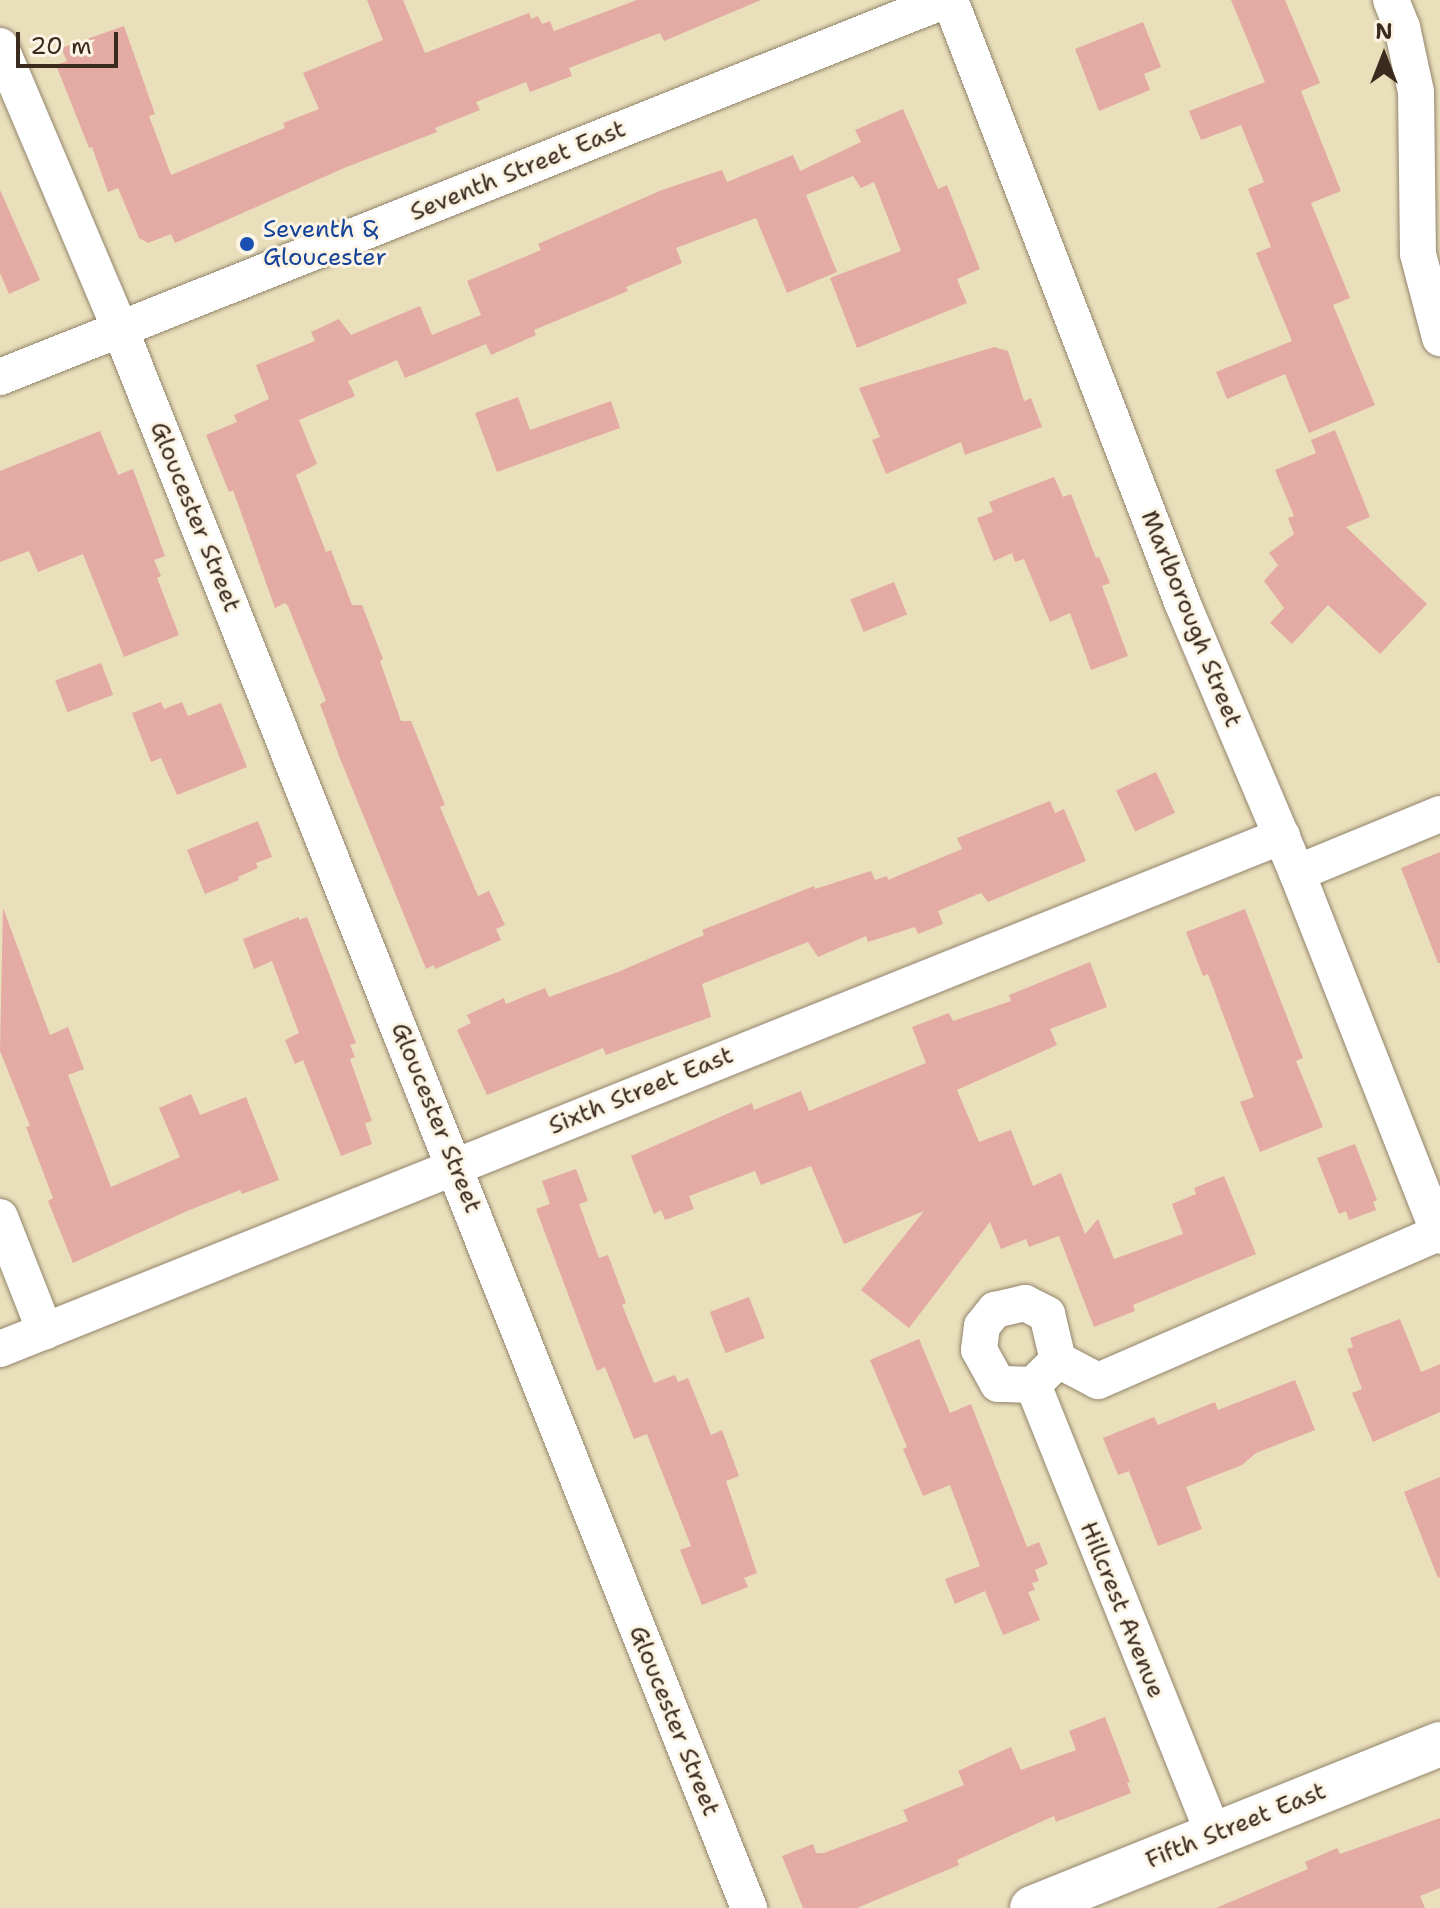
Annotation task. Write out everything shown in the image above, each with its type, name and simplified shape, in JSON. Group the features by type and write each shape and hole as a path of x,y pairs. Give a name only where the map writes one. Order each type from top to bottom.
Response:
{"street":[{"name":"Seventh Street East","path":"0,377 948,0"},
{"name":"Marlborough Street","path":"948,0 1182,602 1282,836 1440,1235"},
{"path":"1391,0 1402,27 1416,92 1418,254 1440,338"},
{"name":"Gloucester Street","path":"0,46 120,329 456,1165 544,1398 749,1908"},
{"path":"1297,873 1440,814"},
{"name":"Sixth Street East","path":"0,1349 1282,836"},
{"path":"0,1217 45,1331"},
{"path":"1058,1360 1033,1385 998,1384 979,1350 982,1326 995,1310 1025,1303 1047,1314 1058,1360 1098,1381 1440,1235"},
{"name":"Hillcrest Avenue","path":"1033,1385 1214,1835"},
{"name":"Fifth Street East","path":"1032,1908 1440,1744"}],"building":[{"path":"367,0 403,0 425,53 529,13 531,19 538,16 542,24 550,21 554,31 637,0 761,0 664,41 660,33 569,68 572,76 530,92 526,82 476,102 480,110 435,128 437,132 344,168 175,243 171,234 148,243 139,238 118,188 108,192 92,147 89,148 56,65 67,61 61,48 124,26 155,114 149,116 171,175 285,128 283,123 319,109 303,73 383,40"},
{"path":"1231,0 1285,0 1320,83 1301,91 1341,191 1311,203 1350,298 1333,305 1375,405 1309,433 1285,374 1227,399 1216,372 1292,341 1256,253 1271,247 1248,189 1264,182 1241,125 1201,140 1189,111 1265,82"},
{"path":"1143,22 1161,67 1144,74 1150,90 1099,111 1075,49"},
{"path":"903,109 938,189 947,185 980,269 957,279 967,303 857,348 830,278 901,251 874,182 861,188 853,176 806,195 837,272 787,293 756,218 676,248 682,263 626,287 628,291 534,330 536,335 491,355 486,344 405,378 397,360 348,381 355,396 299,420 317,464 296,475 326,552 331,550 352,605 362,605 383,659 380,661 401,721 411,721 445,805 440,807 478,896 489,891 505,925 496,929 501,940 435,969 434,965 426,969 339,756 320,704 326,701 288,606 285,603 275,608 233,490 229,492 206,435 237,422 234,415 269,399 256,365 315,341 311,332 339,319 351,335 420,306 432,335 481,315 467,281 541,250 538,244 662,190 722,170 727,182 793,155 800,171 861,142 855,130"},
{"path":"0,190 40,280 9,294 0,273"},
{"path":"994,347 1008,351 1024,401 1031,398 1042,427 965,455 961,442 886,474 872,440 880,437 859,388"},
{"path":"518,397 530,430 611,401 620,428 497,472 475,413"},
{"path":"1335,430 1370,517 1346,527 1427,604 1380,654 1328,605 1292,644 1270,623 1284,608 1264,581 1278,565 1269,553 1294,534 1288,518 1294,516 1275,470 1316,453 1311,440"},
{"path":"100,431 118,475 133,469 165,556 154,560 161,576 157,578 179,635 124,657 83,554 38,572 29,551 0,562 0,471"},
{"path":"1054,477 1063,497 1071,494 1096,558 1099,557 1110,583 1102,586 1128,656 1091,670 1070,613 1050,622 1024,559 1015,562 1012,553 994,561 977,518 993,512 989,502"},
{"path":"894,582 907,614 864,632 850,600"},
{"path":"101,663 113,695 67,712 55,681"},
{"path":"161,702 164,709 182,702 188,716 221,703 247,767 177,795 161,758 151,762 132,713"},
{"path":"1156,772 1175,813 1135,831 1116,791"},
{"path":"1050,801 1055,813 1064,809 1086,861 988,902 981,893 938,911 943,924 918,934 915,927 868,942 866,936 818,957 808,942 702,984 711,1017 606,1055 603,1048 487,1095 457,1030 471,1023 467,1015 504,998 506,1004 545,988 549,997 618,972 704,935 702,930 814,886 815,889 871,871 875,880 887,876 888,880 962,849 957,838"},
{"path":"258,821 272,857 256,863 258,868 238,877 239,880 205,894 187,850"},
{"path":"1440,852 1440,963 1438,963 1401,868"},
{"path":"3,908 50,1035 68,1027 84,1069 68,1075 111,1187 180,1157 159,1108 191,1094 200,1115 246,1097 279,1180 242,1194 240,1190 187,1211 73,1263 48,1201 53,1198 26,1127 30,1126 0,1051"},
{"path":"1245,909 1303,1058 1296,1061 1323,1127 1260,1152 1240,1102 1254,1097 1208,974 1203,976 1186,932"},
{"path":"299,917 299,920 307,917 356,1043 350,1045 355,1057 350,1059 372,1121 365,1123 372,1144 341,1156 303,1060 295,1064 285,1040 299,1033 272,961 254,969 243,939"},
{"path":"1090,962 1107,1007 1050,1029 1057,1045 957,1090 979,1142 1011,1130 1033,1186 1061,1173 1085,1234 1098,1219 1114,1259 1183,1234 1172,1204 1196,1194 1194,1188 1224,1176 1256,1254 1133,1305 1135,1311 1094,1327 1059,1236 1029,1247 1026,1239 1001,1249 990,1222 909,1328 861,1290 924,1211 844,1244 811,1166 761,1185 755,1171 689,1196 694,1209 665,1220 661,1210 654,1214 631,1156 752,1103 754,1110 801,1091 809,1111 926,1063 912,1027 949,1013 953,1021 1011,1001 1009,995"},
{"path":"1355,1144 1377,1200 1373,1202 1376,1210 1349,1220 1346,1211 1339,1214 1317,1158"},
{"path":"576,1169 588,1201 579,1204 599,1258 608,1255 626,1303 622,1305 654,1383 675,1375 678,1382 688,1378 711,1435 722,1430 739,1476 726,1481 757,1573 744,1578 748,1587 702,1605 680,1550 691,1546 647,1434 634,1439 605,1367 597,1371 536,1209 550,1204 542,1181"},
{"path":"749,1297 765,1338 726,1353 710,1312"},
{"path":"1400,1319 1421,1372 1440,1364 1440,1412 1373,1442 1352,1393 1362,1389 1347,1349 1353,1347 1350,1338"},
{"path":"919,1339 950,1413 971,1404 1027,1547 1039,1542 1048,1564 1035,1570 1039,1581 1032,1583 1035,1590 1028,1592 1040,1620 1003,1635 985,1591 955,1604 945,1579 980,1566 950,1485 923,1496 903,1449 907,1447 870,1360"},
{"path":"1295,1380 1315,1430 1256,1453 1242,1465 1186,1487 1202,1529 1158,1546 1129,1471 1118,1475 1103,1438 1154,1417 1158,1425 1215,1402 1218,1410"},
{"path":"1440,1477 1440,1577 1438,1578 1404,1492"},
{"path":"1105,1717 1130,1782 1127,1783 1131,1793 1056,1822 1054,1816 957,1860 959,1865 857,1908 803,1908 782,1856 813,1844 816,1853 824,1853 908,1821 903,1810 964,1785 958,1771 1011,1747 1021,1770 1076,1750 1069,1731"},
{"path":"1440,1818 1440,1888 1420,1896 1425,1908 1216,1908 1308,1869 1305,1862 1337,1848 1340,1854"}],"place":[{"name":"Seventh & Gloucester","path":"247,244"}]}
